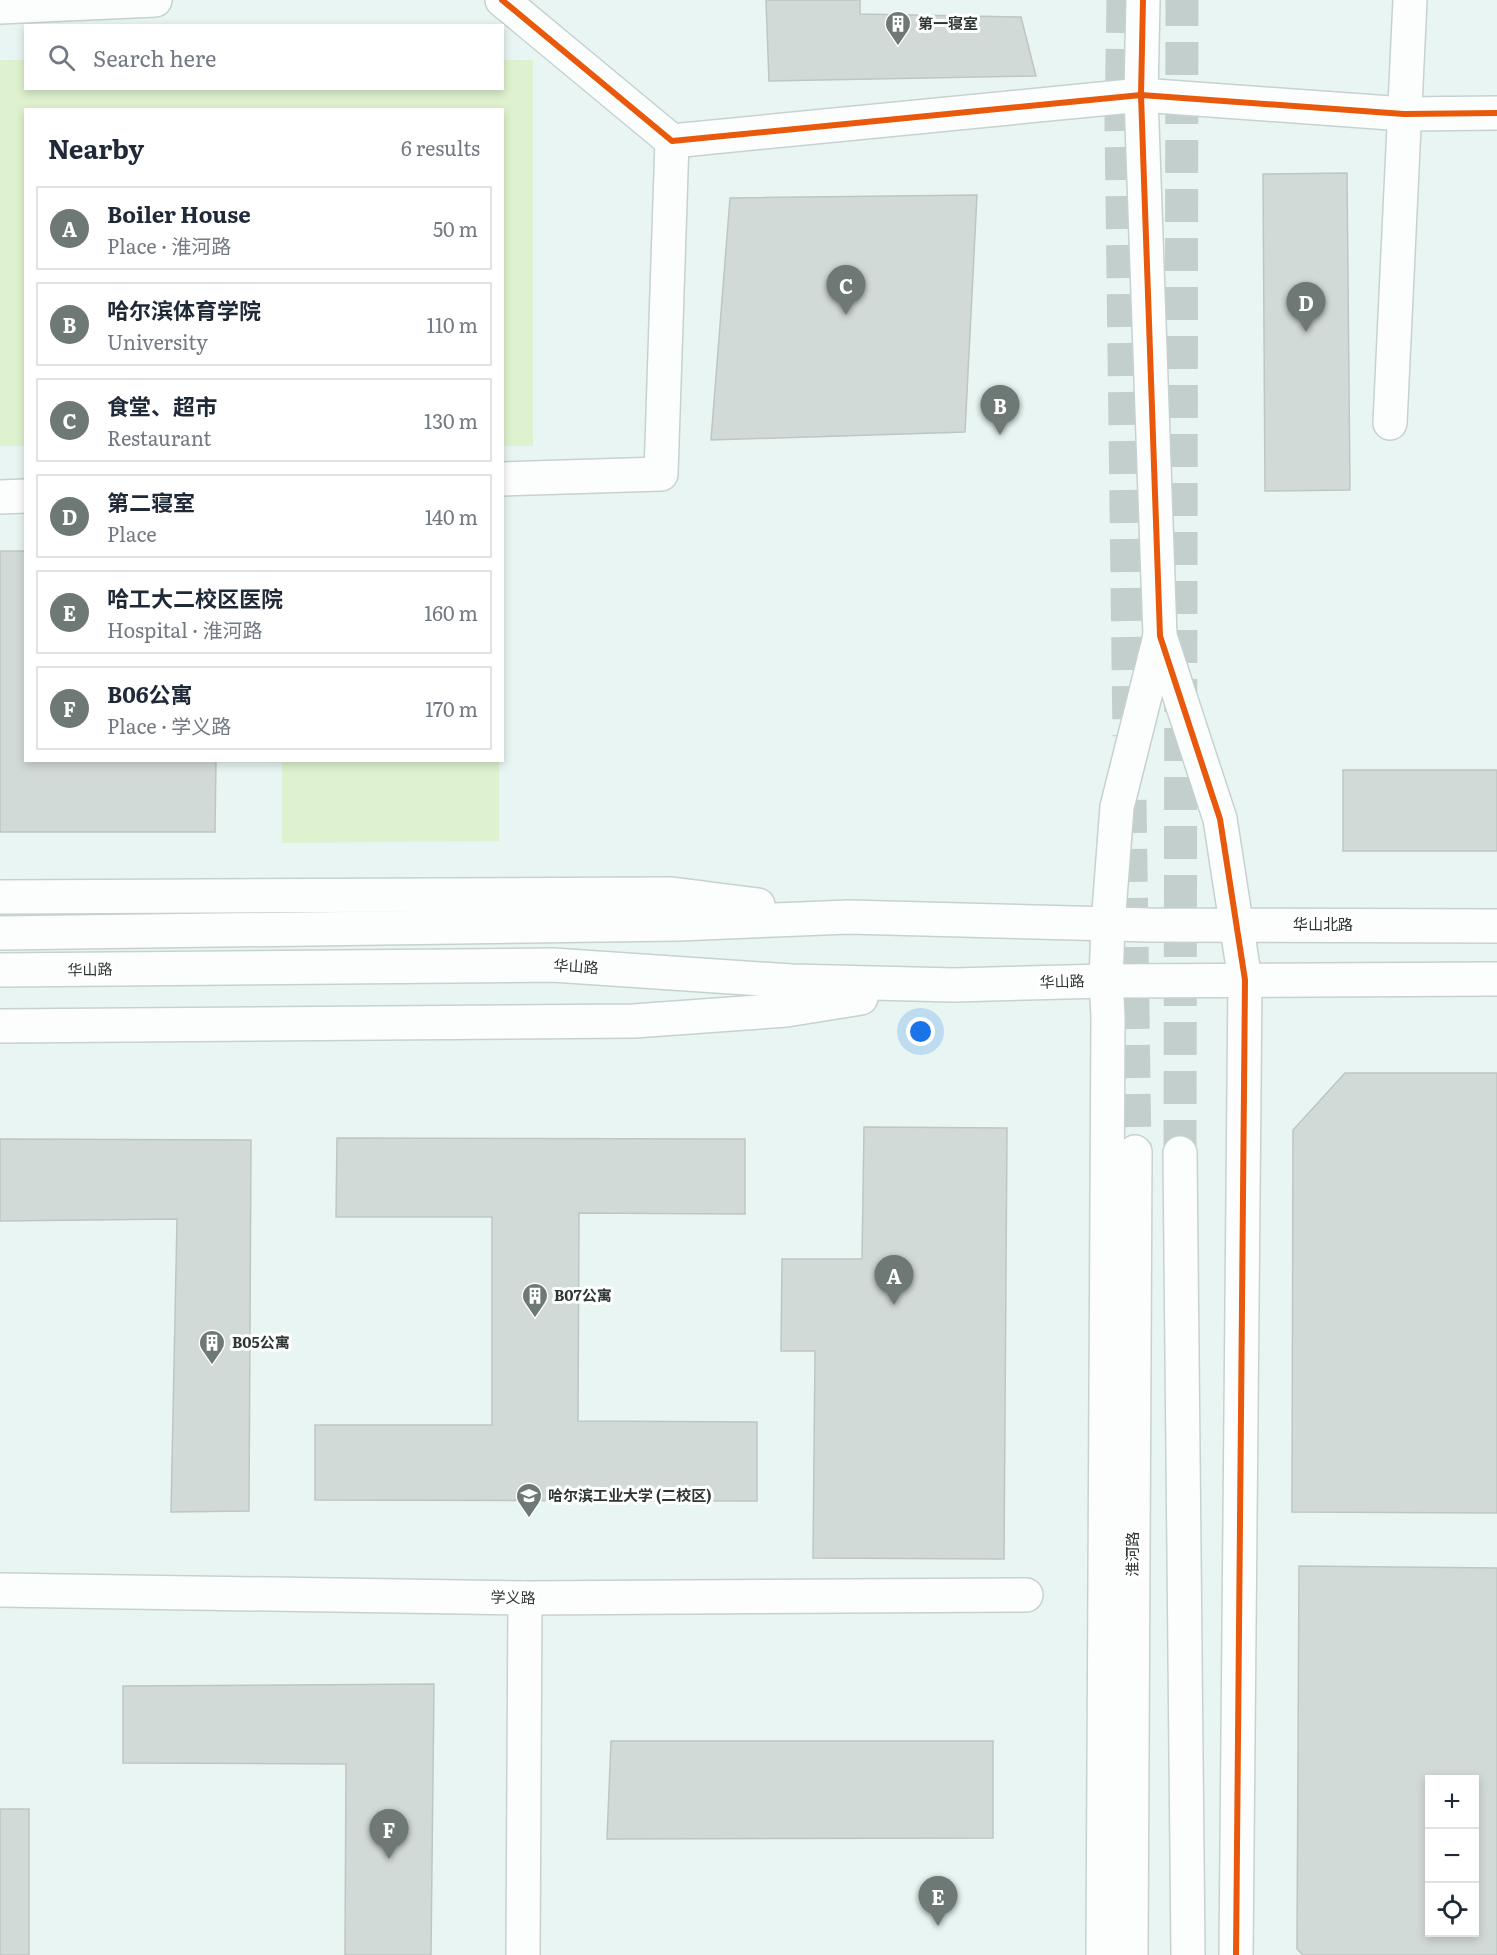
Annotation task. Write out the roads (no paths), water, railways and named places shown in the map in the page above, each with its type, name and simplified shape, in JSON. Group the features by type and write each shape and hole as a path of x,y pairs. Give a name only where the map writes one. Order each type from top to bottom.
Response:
{"street":[{"path":"0,7 155,0"},
{"path":"502,0 672,141 1141,95 1404,114 1497,113"},
{"path":"1103,1955 1108,924 1117,807 1160,636 1141,95 1143,0"},
{"path":"1390,423 1410,0"},
{"path":"504,479 660,474 672,141"},
{"path":"0,497 24,496"},
{"path":"1160,636 1220,819 1245,980 1236,1955"},
{"path":"0,897 672,894 849,917"},
{"path":"0,933 678,924 849,917"},
{"name":"华山北路","path":"849,917 1150,925 1497,926"},
{"name":"华山路","path":"0,970 553,965 791,981 954,985 1245,980"},
{"path":"1245,980 1497,979"},
{"path":"0,1026 634,1021 786,1010 954,985"},
{"name":"淮河路","path":"1131,1955 1135,1152"},
{"path":"1180,1153 1188,1955"},
{"name":"学义路","path":"0,1590 525,1598 1026,1595"},
{"path":"523,1955 525,1598"}],"tunnel":[{"path":"1123,0 1121,121 1129,736"},
{"path":"1180,1153 1182,0"},
{"path":"1130,800 1135,1152"}],"place":[{"name":"第一寝室","path":"898,47"},
{"name":"食堂、超市","path":"846,315"},
{"name":"第二寝室","path":"1306,332"},
{"name":"哈尔滨体育学院","path":"1000,435"},
{"name":"Boiler House","path":"894,1305"},
{"name":"B07公寓","path":"535,1319"},
{"name":"B05公寓","path":"212,1366"},
{"name":"哈尔滨工业大学 (二校区)","path":"529,1519"},
{"name":"B06公寓","path":"389,1859"},
{"name":"哈工大二校区医院","path":"938,1926"}]}
